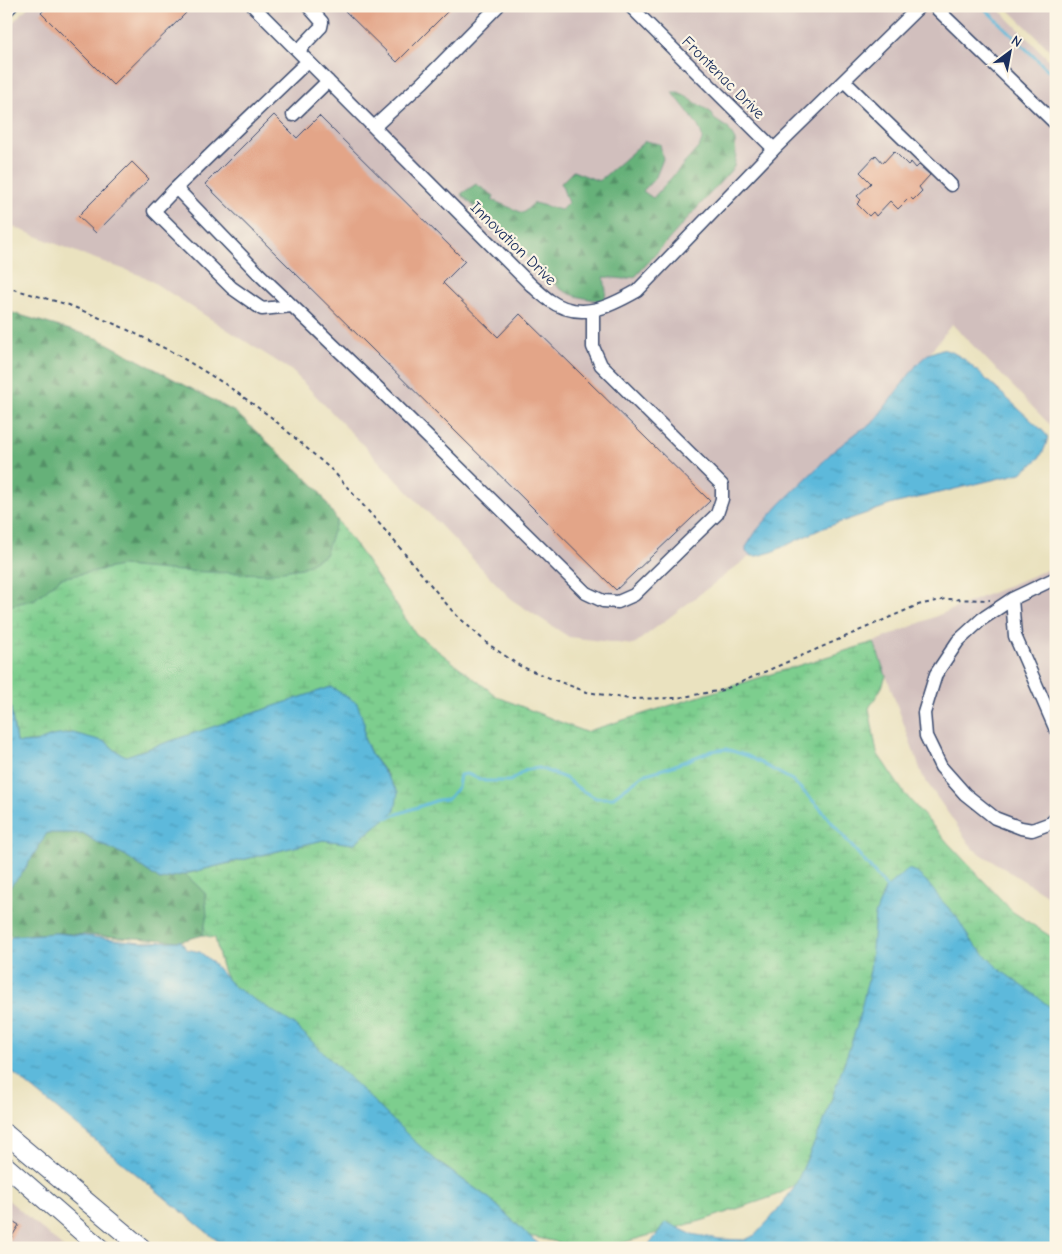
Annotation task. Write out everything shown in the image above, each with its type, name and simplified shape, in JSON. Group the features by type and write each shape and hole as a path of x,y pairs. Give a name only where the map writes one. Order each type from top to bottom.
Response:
{"highway":[{"path":"6,1134 142,1248"},
{"path":"6,1166 100,1248"}],"street":[{"path":"6,11 11,6"},
{"name":"Innovation Drive","path":"254,6 531,285 550,301 570,310 593,311 615,304 638,291 774,149 920,6"},
{"path":"298,51 321,27 322,22 308,6"},
{"path":"374,127 423,82 498,6"},
{"name":"Frontenac Drive","path":"630,6 774,149"},
{"path":"934,6 1056,124"},
{"path":"292,306 262,309 232,288 154,211 308,61"},
{"path":"293,115 328,81"},
{"path":"844,81 951,186"},
{"path":"176,188 292,306 586,593 603,601 618,602 634,595 717,514 722,499 722,485 601,365 593,348 593,311"},
{"path":"1056,578 1012,599 982,619 958,641 936,674 924,713 926,736 941,767 965,794 995,818 1032,830 1051,823 1056,818"},
{"path":"1012,599 1015,636 1056,730"}],"path":[{"path":"6,287 69,305 124,328 176,354 225,384 271,416 334,472 454,613 488,644 520,666 587,692 629,699 677,698 723,690 918,605 946,598 1012,599"}],"shaded area":[{"path":"29,6 996,6 1056,67 1056,431 952,324 814,503 762,547 633,645 569,637 512,600 292,371 145,277 6,224 6,29"},
{"path":"1005,6 1056,6 1056,56"},
{"path":"1056,566 1056,901 973,849 923,777 874,642"},
{"path":"6,1198 64,1248 6,1248"}],"green space":[{"path":"672,92 679,92 712,113 714,119 728,128 735,140 736,155 734,167 636,276 625,279 604,277 606,291 604,301 575,296 559,288 461,194 476,184 494,196 492,200 523,213 534,203 561,210 568,203 561,183 573,171 599,181 645,141 660,144 663,159 656,177 643,191 653,198 699,147 702,140 698,126"},
{"path":"6,311 97,338 235,412 317,488 337,520 325,555 302,568 265,574 179,571 121,566 61,578 35,599 6,607"},
{"path":"337,520 416,634 498,697 585,732 874,642 886,676 882,687 869,708 877,753 904,793 1013,912 1056,940 1056,1248 818,1175 772,1197 704,1220 604,1248 585,1248 529,1236 490,1199 421,1150 385,1113 308,1052 231,985 223,968 215,938 203,935 207,915 205,893 185,874 323,840 353,844 376,826 388,776 371,754 364,738 364,723 331,687 125,757 106,742 52,736 36,742 16,742 9,696 6,692 6,607 35,599 61,578 121,566 179,571 265,574 302,568 325,555"},
{"path":"46,833 83,833 96,842 125,855 160,880 185,874 205,893 207,915 203,935 181,941 56,933 6,936 6,891 23,872"}],"water":[{"path":"942,349 964,359 1048,437 1044,450 1035,462 1021,473 893,504 821,529 772,552 752,556 746,552 746,547 757,530 781,503 831,453 859,431 872,424 918,363 928,354"},
{"path":"331,687 357,703 364,723 364,738 371,754 398,792 395,811 353,844 323,840 160,880 125,855 96,842 83,833 47,833 23,872 6,891 6,692 9,696 16,742 36,742 52,736 73,733 106,742 116,751 126,756"},
{"path":"908,869 916,872 927,882 956,916 971,941 1000,970 1056,1012 1056,1248 647,1248 666,1222 691,1234 719,1239 745,1240 755,1235 794,1188 824,1121 857,1026 870,971 875,915 885,889"},
{"path":"56,933 141,942 181,941 186,949 200,952 210,960 234,987 295,1025 412,1139 439,1163 490,1199 544,1248 226,1248 6,1067 6,941 13,936"}],"building":[{"path":"48,6 179,6 186,13 113,85 41,13"},
{"path":"340,6 453,6 397,62"},
{"path":"274,115 297,138 319,116 465,261 443,283 498,337 520,314 710,501 616,590 205,184"},
{"path":"894,151 908,165 911,162 916,168 919,165 930,175 919,187 922,191 913,200 910,197 898,209 890,201 876,216 873,212 869,216 857,204 861,200 857,196 871,183 860,172 876,155 883,163"},
{"path":"132,162 149,179 96,233 78,216"},
{"path":"6,1217 19,1225 6,1246"}],"waterway":[{"path":"982,6 1056,78"},
{"path":"386,818 438,800 448,799 458,787 460,775 467,774 485,781 510,781 526,770 539,768 565,778 596,798 612,798 643,775 711,751 726,749 748,756 792,780 819,807 887,888"}]}
